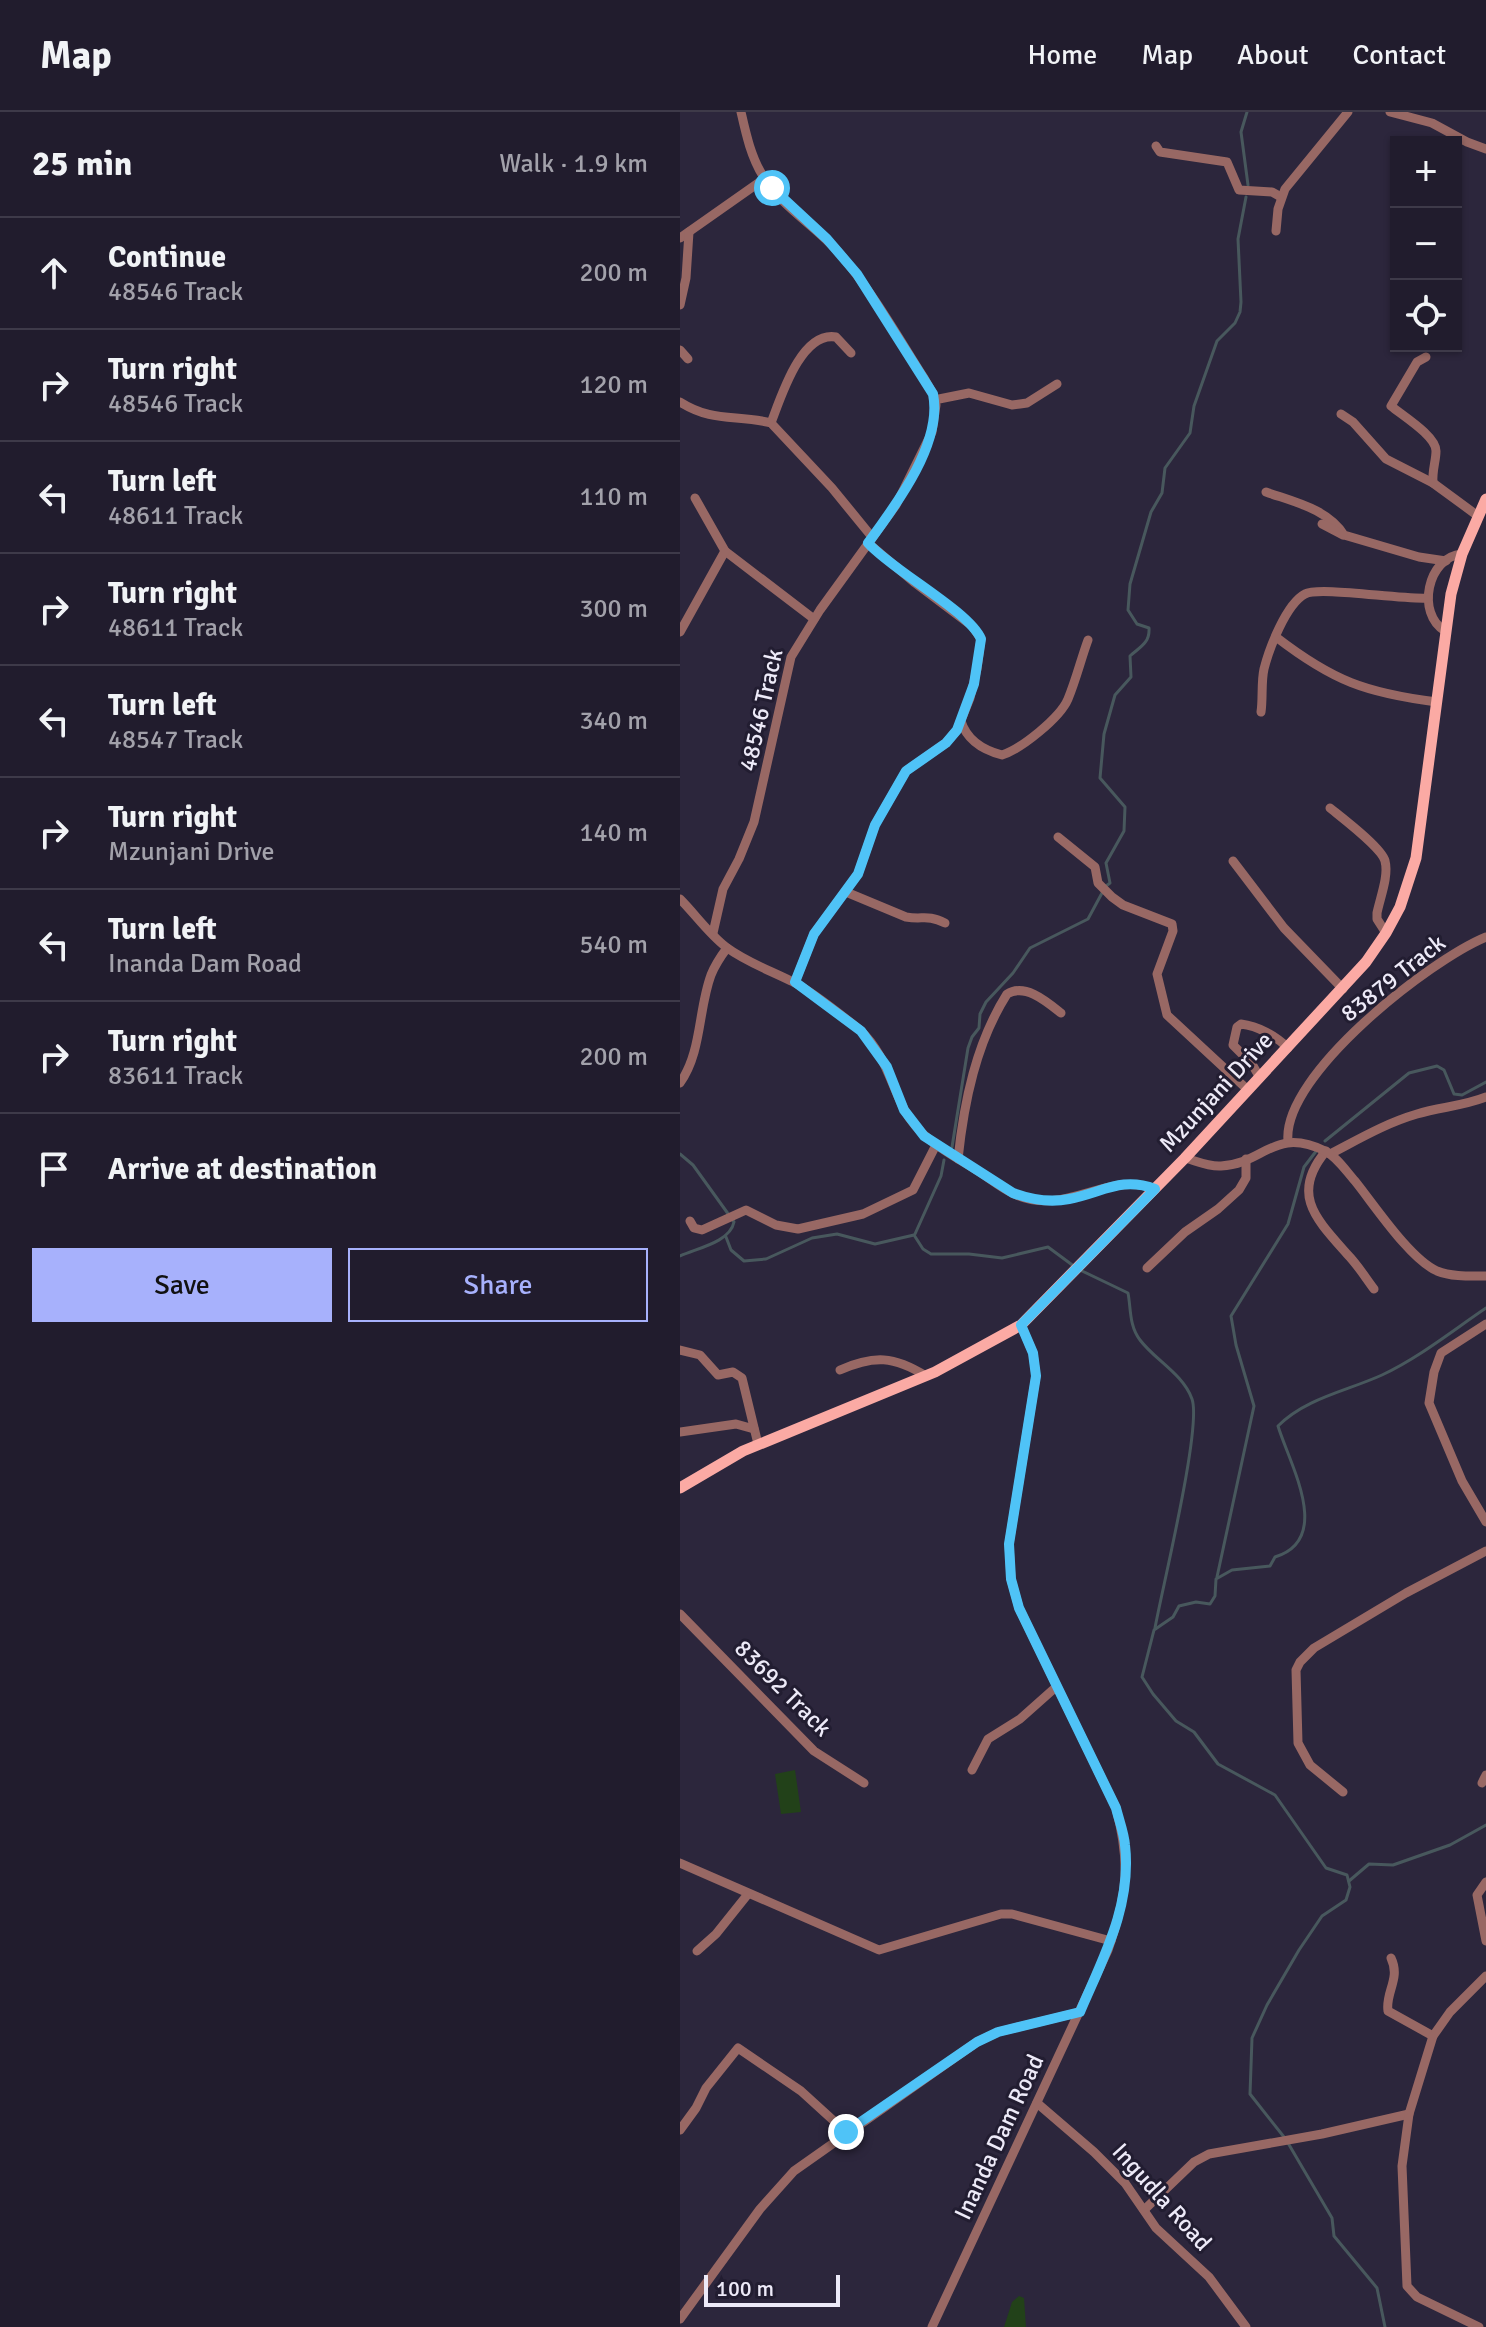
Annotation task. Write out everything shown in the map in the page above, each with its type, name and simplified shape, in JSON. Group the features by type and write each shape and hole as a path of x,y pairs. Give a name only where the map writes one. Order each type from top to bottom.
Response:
{"main road":[{"name":"Mzunjani Drive","path":"680,1488 758,1444 926,1376 1021,1325 1185,1158 1343,989 1386,933 1406,892 1416,858 1445,631 1462,554 1486,499"}],"street":[{"path":"741,112 750,147 764,179 827,239 857,274 924,378 934,400 969,393 1012,405 1020,404 1027,403 1057,384"},
{"path":"1276,231 1281,197 1348,112"},
{"path":"1390,112 1432,123 1486,149"},
{"path":"1156,146 1160,152 1227,162 1239,190 1272,192 1281,197"},
{"path":"680,305 686,278 684,235 764,179"},
{"path":"771,423 790,372 816,341 826,336 836,337 851,353"},
{"path":"680,350 688,359"},
{"path":"1426,357 1417,362 1391,406 1433,439 1436,450 1432,466 1433,483"},
{"name":"48546 Track","path":"713,933 723,889 754,822 791,657 814,619 896,505 932,432 934,400"},
{"path":"680,402 692,411 722,418 771,423 832,488 870,540 978,633 980,651 974,684 961,721 951,739 906,771 875,825 864,864 814,934 795,982"},
{"path":"1341,414 1353,422 1386,459 1433,483 1478,516"},
{"path":"1266,492 1326,515 1344,535"},
{"path":"695,498 725,551 814,619"},
{"path":"1322,524 1344,535 1419,557 1446,561"},
{"path":"680,632 725,551"},
{"path":"1445,631 1435,621 1428,598 1436,570 1446,561 1462,554"},
{"path":"1261,712 1262,674 1276,637 1296,600 1311,591 1428,598"},
{"path":"1276,637 1302,657 1353,685 1437,702"},
{"path":"961,721 971,740 981,747 1002,755 1012,751 1036,733 1066,702 1088,640"},
{"path":"1330,808 1355,826 1358,833 1384,857 1377,919 1386,933"},
{"path":"1058,837 1095,867 1098,883 1112,897 1123,905 1172,924 1173,931 1157,974 1167,1015 1248,1090"},
{"path":"1233,861 1284,928 1343,989"},
{"path":"846,892 906,917 915,919 928,916 945,923"},
{"path":"680,899 727,948 795,982 861,1031 887,1067 904,1110 915,1127 936,1145 1013,1193 1042,1201 1070,1199 1129,1182 1155,1189"},
{"name":"83879 Track","path":"1288,1141 1287,1133 1295,1111 1313,1080 1344,1042 1404,989 1458,951 1486,937"},
{"path":"680,1083 694,1055 711,974 727,948"},
{"path":"958,1159 965,1100 971,1079 1007,994 1013,990 1024,990 1061,1013"},
{"path":"1260,1078 1252,1064 1233,1045 1237,1027 1241,1024 1250,1026 1275,1037 1288,1048"},
{"path":"1374,1289 1329,1234 1309,1203 1307,1187 1310,1175 1328,1153 1389,1123 1486,1097"},
{"path":"1185,1158 1217,1167 1246,1159 1288,1141 1303,1142 1328,1153 1418,1259 1448,1274 1486,1276"},
{"path":"690,1221 694,1228 702,1230 737,1213 749,1211 776,1225 798,1229 863,1214 913,1190 936,1145"},
{"path":"1147,1268 1185,1232 1239,1190 1246,1178 1246,1159"},
{"path":"1486,1324 1441,1353 1430,1387 1429,1403 1462,1481 1486,1522"},
{"name":"Inanda Dam Road","path":"932,2327 1111,1941 1126,1881 1125,1843 1116,1808 1019,1608 1011,1579 1009,1544 1036,1376 1033,1353 1021,1325"},
{"path":"680,1350 700,1355 718,1375 733,1372 740,1376 746,1388 758,1444"},
{"path":"840,1370 862,1361 884,1359 910,1366 926,1376"},
{"path":"680,1432 736,1424 754,1429"},
{"path":"1343,1792 1310,1765 1298,1743 1296,1670 1300,1662 1314,1648 1406,1593 1486,1551"},
{"name":"83692 Track","path":"680,1614 814,1751 864,1783"},
{"path":"972,1770 988,1739 1020,1719 1056,1687"},
{"path":"680,1863 879,1950 1001,1914 1012,1914 1111,1941"},
{"path":"1486,1882 1477,1895 1486,1941"},
{"path":"697,1951 716,1934 748,1894"},
{"path":"1391,1958 1396,1976 1386,2006 1388,2011 1433,2036"},
{"path":"1479,2327 1417,2297 1407,2286 1402,2166 1409,2114 1433,2036 1450,2012 1486,1976"},
{"path":"680,2319 776,2188 794,2171 977,2042 998,2032 1080,2012"},
{"path":"680,2130 706,2088 738,2048 801,2091 846,2132"},
{"name":"Ingudla Road","path":"1037,2103 1125,2183 1156,2228 1209,2277 1246,2327"},
{"path":"1144,2210 1203,2156 1409,2114"}],"green space":[{"path":"795,1770 801,1812 781,1814 775,1774"},
{"path":"1019,2296 1024,2298 1026,2327 1004,2327 1012,2302"}],"waterway":[{"path":"1247,112 1241,132 1248,185"},
{"path":"1106,886 1110,883 1106,863 1124,831 1125,807 1100,778 1104,734 1115,695 1131,677 1130,656 1144,644 1149,633 1149,628 1137,624 1128,610 1130,584 1151,512 1162,493 1165,468 1190,433 1194,406 1217,341 1235,323 1240,312 1238,239 1246,197"},
{"path":"952,1147 968,1048 979,1028 980,1014 986,1002 1013,973 1030,948 1088,919 1102,893"},
{"path":"1325,1141 1409,1073 1437,1066 1444,1070 1454,1094 1462,1095 1486,1082"},
{"path":"1217,1577 1254,1406 1231,1316 1288,1224 1304,1167 1317,1150"},
{"path":"680,1154 693,1165 734,1222 720,1239 680,1256"},
{"path":"915,1234 941,1176 944,1160"},
{"path":"726,1237 731,1250 744,1261 766,1259 812,1238 837,1234 875,1244 914,1235 923,1249 931,1254 1002,1258 1048,1247 1075,1267"},
{"path":"1082,1271 1128,1293 1136,1335 1176,1375 1192,1399 1194,1415 1187,1473 1155,1628"},
{"path":"1284,2137 1250,2094 1252,2038 1267,2005 1322,1916 1346,1900 1350,1887 1347,1875 1326,1868 1275,1795 1218,1764 1194,1732 1176,1721 1142,1677 1154,1630 1173,1617 1179,1606 1196,1602 1210,1604 1215,1596 1216,1579 1232,1570 1270,1566 1275,1557 1293,1548 1302,1534 1305,1517 1303,1499 1278,1426 1301,1408 1396,1368 1486,1308"},
{"path":"1349,1881 1369,1864 1393,1865 1450,1845 1486,1825"},
{"path":"1288,2143 1332,2218 1334,2236 1377,2288 1385,2327"}],"route":[{"path":"772,188 827,239 857,274 924,378 936,405 932,432 905,490 868,543 972,626 981,639 974,684 957,730 951,739 906,771 875,825 864,864 814,934 795,982 861,1031 887,1067 904,1110 924,1136 1013,1193 1028,1199 1052,1202 1129,1182 1155,1189 1021,1325 1033,1353 1036,1376 1009,1544 1011,1579 1019,1608 1116,1808 1125,1843 1126,1881 1119,1917 1080,2012 998,2032 977,2042 846,2132"}]}
